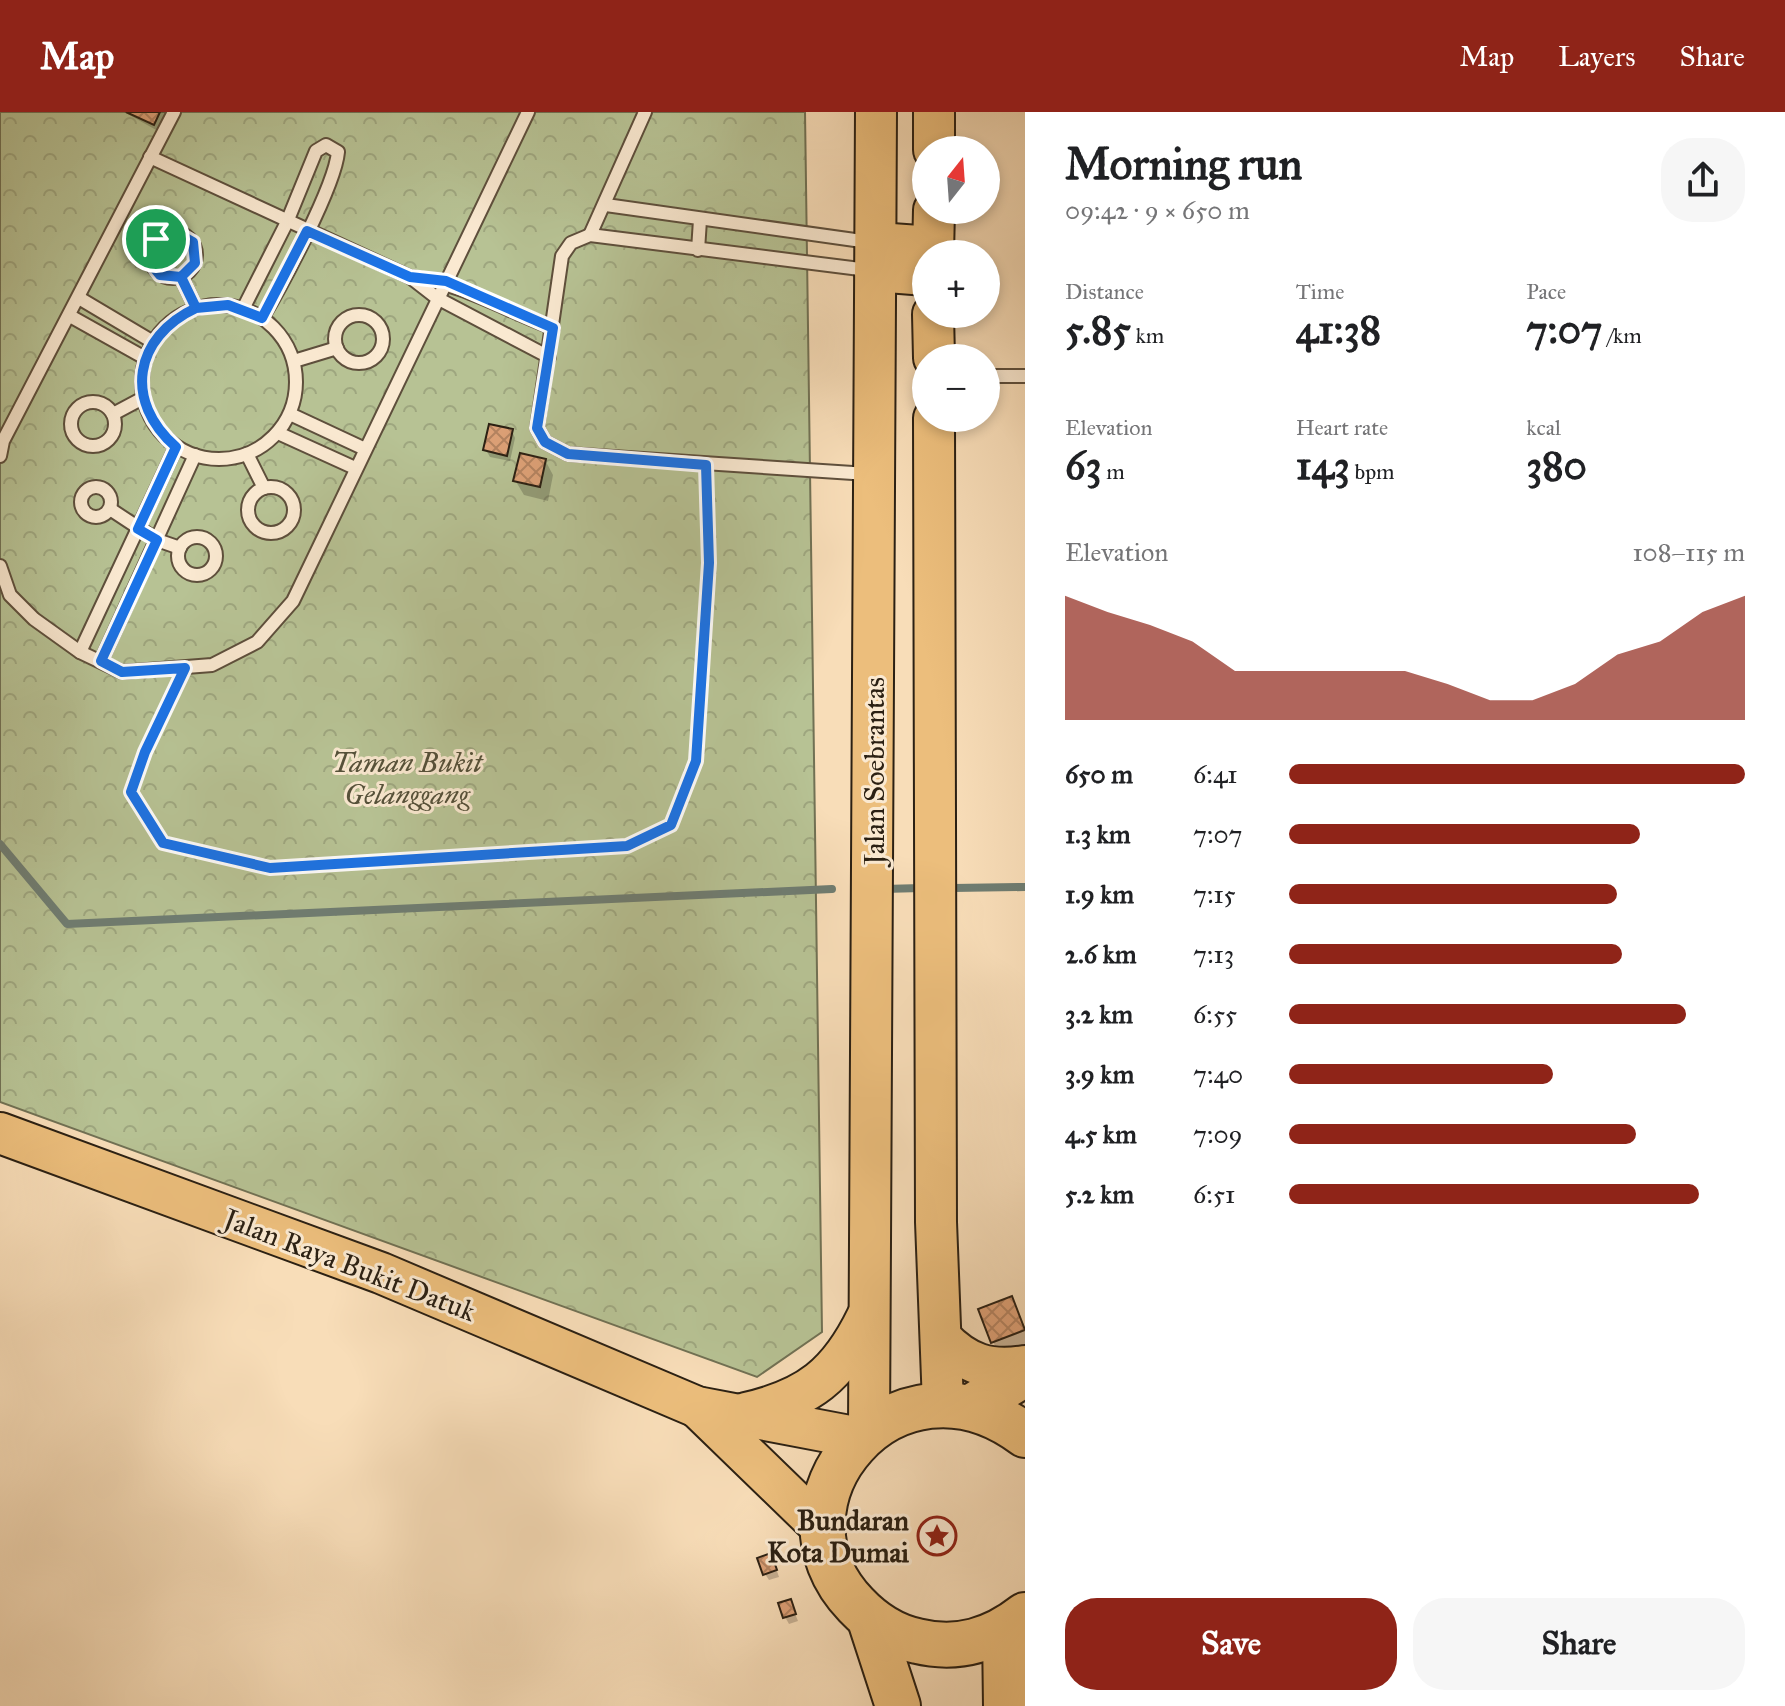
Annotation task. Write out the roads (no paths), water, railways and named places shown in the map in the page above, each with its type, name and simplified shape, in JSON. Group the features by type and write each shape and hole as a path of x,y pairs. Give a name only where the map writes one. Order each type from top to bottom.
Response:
{"highway":[{"path":"1015,1623 971,1643 936,1646 902,1638 870,1620 846,1595 830,1564 823,1529 827,1496 835,1475 864,1434 904,1411 957,1405 1025,1374"},
{"path":"957,1405 1003,1419 1025,1435"},
{"path":"870,1620 898,1706"},
{"path":"1006,1706 1015,1623"}],"main road":[{"name":"Jalan Soebrantas","path":"864,1434 874,876 876,112"},
{"path":"934,112 934,136"},
{"path":"876,257 912,250"},
{"path":"934,432 936,1222 941,1338 957,1405"},
{"name":"Jalan Raya Bukit Datuk","path":"0,1133 381,1273 697,1407 864,1434"},
{"path":"738,1414 785,1405 827,1378 853,1345 867,1317"},
{"path":"941,1338 970,1362 988,1368 1025,1366"},
{"name":"Jalan Raya Bukit Datuk","path":"697,1407 823,1529"}],"lane":[{"path":"0,456 3,441 174,112"},
{"path":"0,566 10,595 34,619 80,652 122,672 212,665 257,642 293,601 528,112"},
{"path":"590,235 645,112"},
{"path":"243,309 287,222 316,151 326,145 333,147 338,152 338,158 307,231 262,318"},
{"path":"150,157 410,277 437,298 549,357"},
{"path":"606,205 700,220 876,257"},
{"path":"698,250 700,220"},
{"path":"874,474 568,454 545,442 537,428 562,256 571,243 590,235 698,250 876,257"},
{"path":"181,277 196,308"},
{"path":"410,277 446,281 553,328"},
{"path":"79,298 153,342"},
{"path":"211,305 243,309 262,318 276,330 294,361 296,388 290,414 278,433 247,454 228,459 195,455 176,447 160,432 143,398 141,378 145,358 153,342 164,327 196,308 211,305"},
{"path":"70,316 145,358"},
{"path":"294,361 337,348"},
{"path":"1000,376 1025,376"},
{"path":"113,414 143,398"},
{"path":"290,414 365,449"},
{"path":"278,433 355,468"},
{"path":"80,652 176,447"},
{"path":"247,454 264,488"},
{"path":"101,661 195,455"},
{"path":"110,509 157,540 180,548"}],"waterway":[{"path":"0,844 67,924 832,889"},
{"path":"953,888 1025,887"},
{"path":"883,889 922,888"}],"place":[{"name":"Bundaran Kota Dumai","path":"937,1536"}],"park label":[{"name":"Taman Bukit Gelanggang","path":"407,778"}]}
